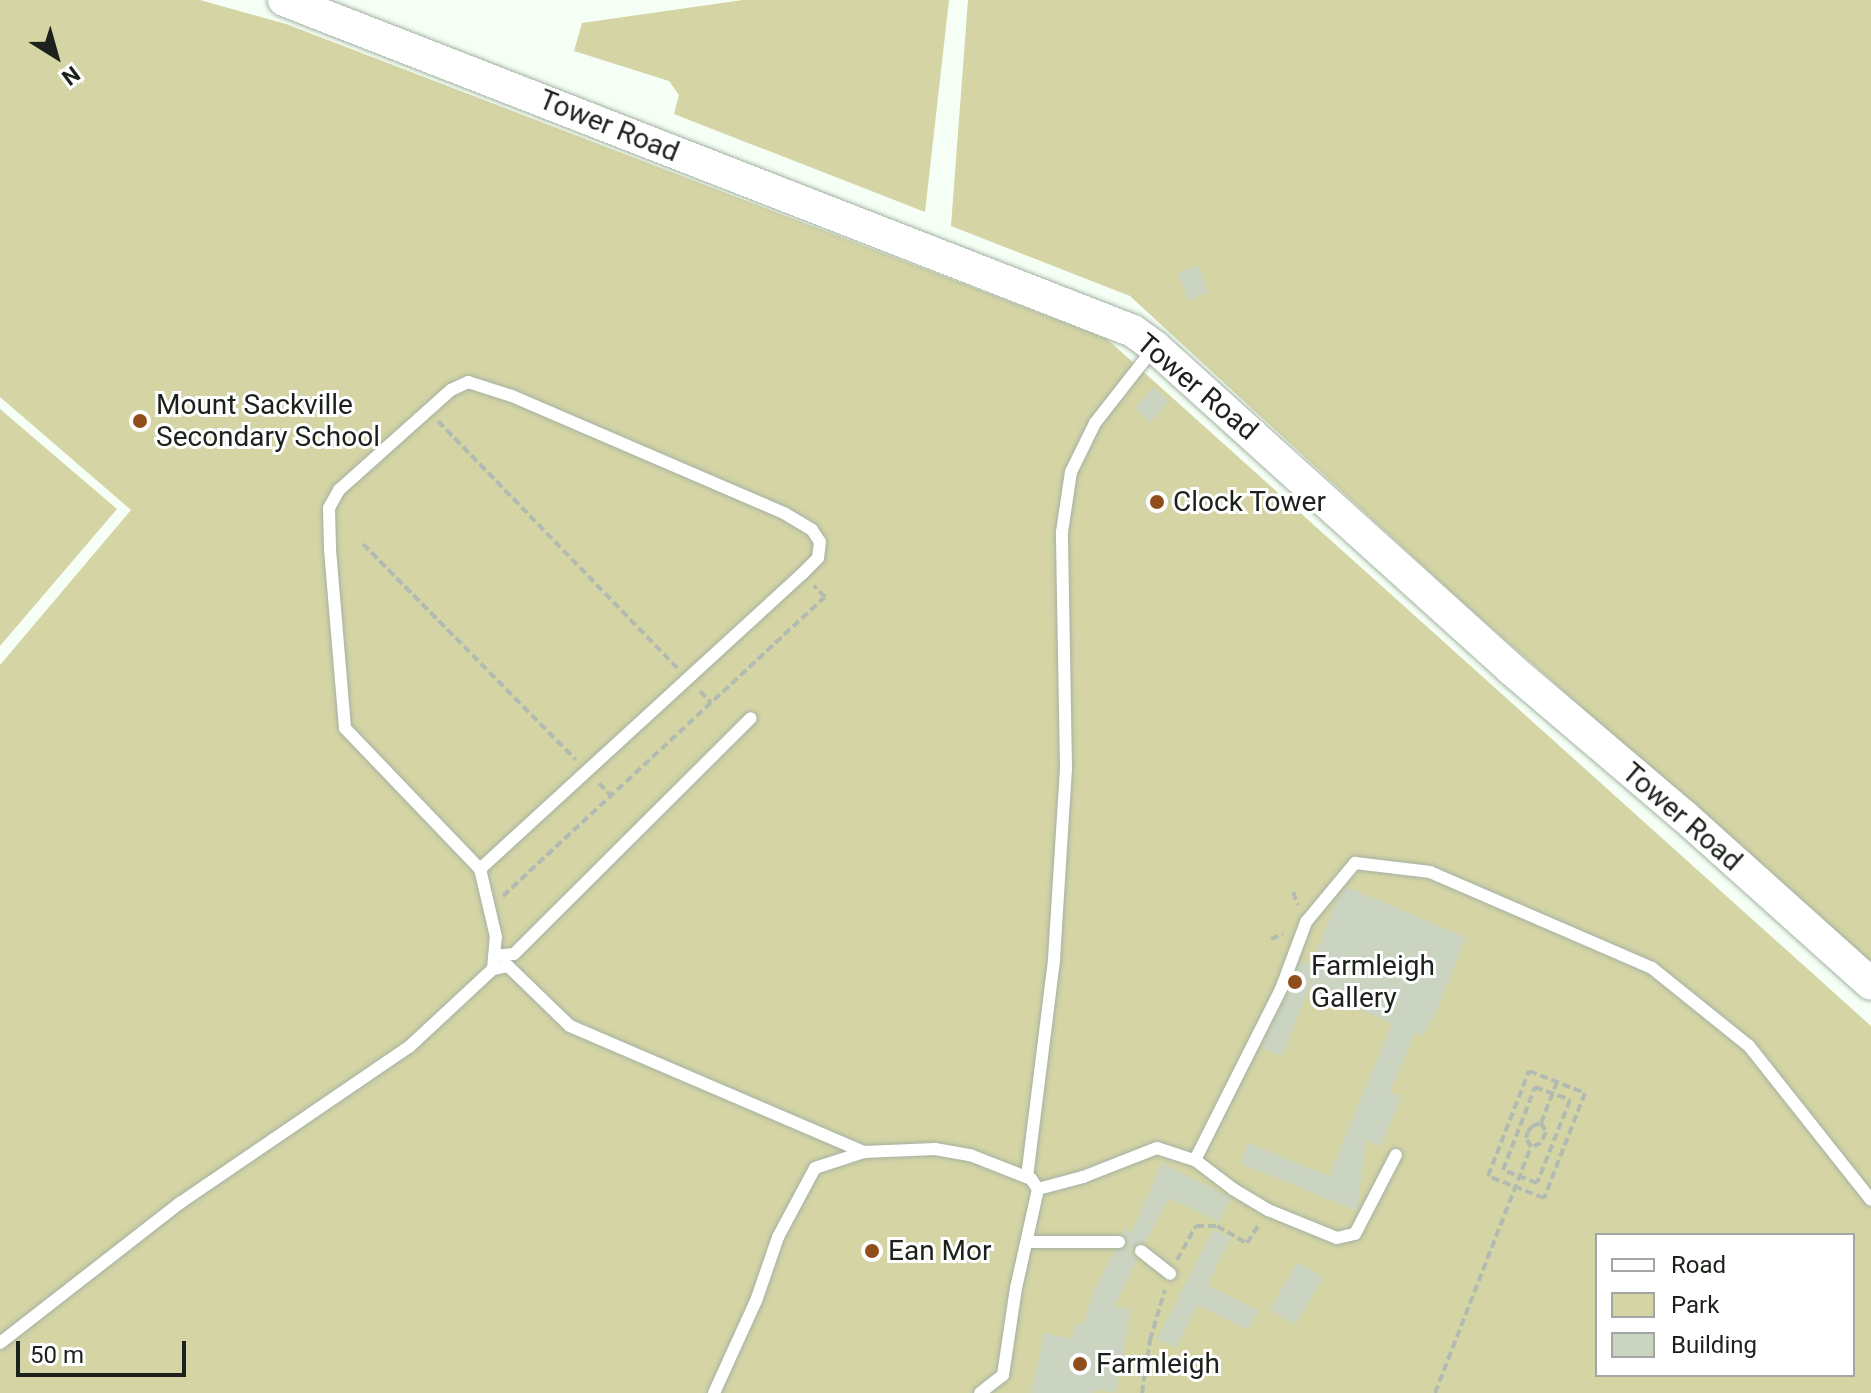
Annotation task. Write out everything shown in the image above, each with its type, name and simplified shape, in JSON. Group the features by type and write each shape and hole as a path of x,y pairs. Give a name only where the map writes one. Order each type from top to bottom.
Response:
{"street":[{"name":"Tower Road","path":"284,0 1133,331 1155,347 1511,669 1684,816 1871,984"}],"lane":[{"path":"1027,1177 1054,959 1066,768 1062,532 1071,472 1095,423 1155,347"},
{"path":"480,869 802,574 818,558 820,542 812,530 784,513 490,387 468,382 451,390 339,490 329,508 340,697 345,728 480,869 496,937 493,963"},
{"path":"0,1343 180,1203 409,1047 493,963 514,954 751,718"},
{"path":"1195,1160 1281,989 1306,922 1355,863 1430,872 1652,968 1749,1046 1871,1200"},
{"path":"493,963 508,966 570,1026 864,1152"},
{"path":"1038,1189 1083,1177 1157,1148 1195,1160 1233,1189 1268,1210 1337,1238 1355,1234 1396,1155"},
{"path":"714,1393 756,1301 778,1237 815,1168 864,1152 935,1149 970,1155 1027,1177 1038,1189"},
{"path":"980,1393 1003,1375 1038,1189"},
{"path":"1027,1242 1119,1242"},
{"path":"1141,1251 1170,1274"}],"path":[{"path":"428,411 711,703"},
{"path":"363,544 611,796"},
{"path":"497,902 825,597 802,574"},
{"path":"1529,1071 1557,1082 1585,1093 1544,1198 1488,1176 1529,1071"},
{"path":"1531,1147 1526,1138 1528,1132 1532,1126 1541,1123 1557,1082"},
{"path":"1535,1087 1570,1100 1537,1183 1503,1170 1519,1129 1535,1087"},
{"path":"1435,1393 1531,1147 1546,1132 1541,1123"},
{"path":"1519,1129 1528,1132"},
{"path":"1543,1137 1554,1141"},
{"path":"1143,1393 1150,1340 1170,1274 1196,1226 1217,1226 1247,1243 1268,1210"}],"green space":[{"name":"Farmleigh","path":"0,0 200,0 286,24 1107,339 1871,1026 1871,1393 0,1393 0,665 131,510 0,397"},
{"path":"743,0 949,0 925,212 674,114 679,95 669,81 574,51 582,23"},
{"path":"968,0 1871,0 1871,962 1462,602 1130,296 951,226"},
{"path":"0,409 117,509 0,646"}],"building":[{"path":"1198,265 1209,292 1188,300 1178,273"},
{"path":"1153,387 1169,401 1150,422 1135,408"},
{"name":"Clock Tower","path":"1155,488 1171,500 1159,516 1143,504"},
{"path":"1347,887 1466,937 1424,1036 1415,1032 1390,1092 1402,1096 1381,1146 1366,1140 1357,1211 1240,1163 1248,1143 1329,1176 1392,1023 1309,989 1282,1056 1262,1048 1301,961 1311,965 1338,897"},
{"path":"1162,1163 1231,1198 1219,1222 1169,1198 1145,1243 1134,1246 1132,1254 1137,1260 1114,1307 1131,1309 1116,1393 1095,1389 1094,1393 1031,1393 1044,1333 1072,1339 1076,1322 1084,1324 1093,1291 1115,1251 1127,1246 1123,1234 1125,1228 1131,1233"},
{"path":"1213,1229 1231,1238 1207,1285 1258,1310 1248,1330 1198,1305 1176,1348 1157,1339"},
{"path":"1297,1262 1323,1277 1295,1325 1270,1310"}],"place":[{"name":"Mount Sackville Secondary School","path":"140,421"},
{"name":"Clock Tower","path":"1157,502"},
{"name":"Farmleigh Gallery","path":"1295,982"},
{"name":"Ean Mor","path":"872,1251"},
{"name":"Farmleigh","path":"1080,1364"}]}
